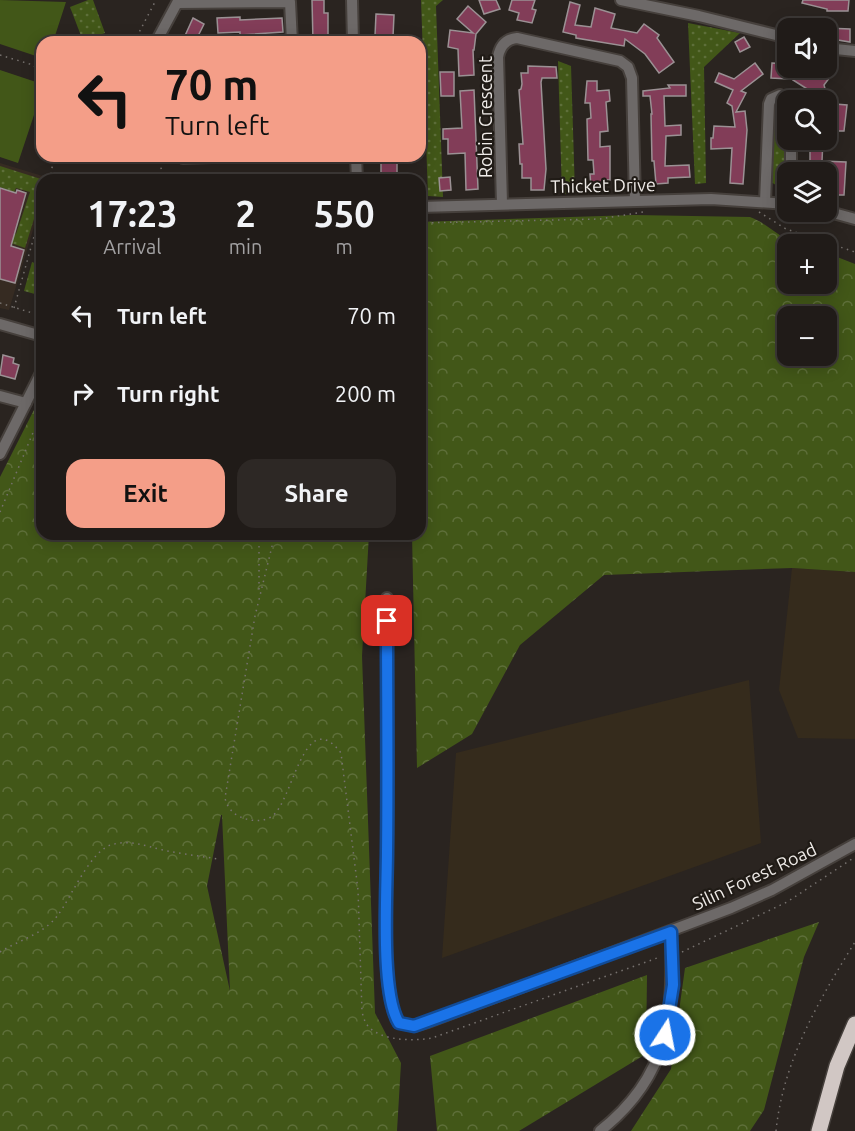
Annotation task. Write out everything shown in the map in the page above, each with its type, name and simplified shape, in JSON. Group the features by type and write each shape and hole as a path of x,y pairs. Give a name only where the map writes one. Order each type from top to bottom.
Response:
{"highway":[{"path":"819,1131 837,1066 855,1025"}],"street":[{"path":"352,0 353,36"},
{"path":"621,0 777,35"},
{"path":"159,36 177,3 290,2 292,36"},
{"name":"Robin Crescent","path":"502,204 498,57 503,45 512,38 620,61 628,67 632,78 635,201"},
{"path":"837,49 855,51"},
{"path":"765,202 769,104 771,99 777,96"},
{"name":"Thicket Drive","path":"426,207 711,199 777,203"},
{"path":"837,214 855,219"},
{"path":"0,324 36,334"},
{"path":"0,454 36,383"},
{"path":"0,396 26,403"},
{"name":"Silin Forest Road","path":"387,598 386,933 390,995 399,1023 414,1026 428,1022 671,932 772,890 855,844"},
{"path":"600,1131 630,1104 648,1079 659,1055 669,1016 673,985 671,932"}],"path":[{"path":"137,36 156,0"},
{"path":"0,55 33,65 36,68"},
{"path":"426,223 600,219 645,211"},
{"path":"755,211 786,229 855,252"},
{"path":"14,308 36,229"},
{"path":"0,303 36,314"},
{"path":"0,512 36,425"},
{"path":"259,540 259,596"},
{"path":"273,540 259,596 225,792 226,803 240,817 257,820 273,816 289,789 303,753 310,744 323,739 330,740 341,753 358,890 362,1012 365,1022 372,1031 412,1040 432,1038 642,963 678,954 787,902 855,857"},
{"path":"0,952 35,935 57,917 83,871 107,846 135,842 163,850 218,859"},
{"path":"776,1131 778,1108 786,1077 826,988 855,942"}],"shaded area":[{"path":"0,163 36,174 36,220 9,310 0,308"},
{"path":"792,568 855,572 855,739 798,738 779,690"},
{"path":"749,680 761,843 442,958 456,753"}],"green space":[{"path":"0,0 66,2 55,36 36,36 36,56 0,44"},
{"path":"93,0 105,33 97,36 81,36 70,7"},
{"path":"421,0 443,0 436,6 443,197 428,196 426,36 422,36"},
{"path":"688,23 740,33 704,67 706,183 695,184"},
{"path":"558,61 571,66 575,194 562,194"},
{"path":"0,70 36,82 36,109 18,163 0,157"},
{"path":"777,108 777,150 786,150 785,162 777,162 777,186 771,182 774,110"},
{"path":"0,166 36,177 36,212 25,248 8,242 11,233 16,234 30,192 16,188 14,192 0,187"},
{"path":"634,215 750,217 778,234 777,294 837,294 837,257 855,264 855,572 792,568 604,575 520,645 472,734 417,768 412,540 426,540 426,222"},
{"path":"32,262 36,264 36,294 24,291"},
{"path":"36,406 36,540 369,540 362,656 375,1013 401,1063 397,1131 0,1131 0,477","holes":["221,815 222,815 230,991 207,886"]},
{"path":"819,922 804,957 764,1110 750,1131 631,1131 671,1069 685,968"},
{"path":"647,975 646,1054 519,1131 437,1131 430,1056"}],"building":[{"path":"312,0 324,0 324,13 328,13 328,35 313,36"},
{"path":"479,0 496,0 500,9 484,14"},
{"path":"512,0 535,0 532,9 536,10 532,23 517,20 519,13 509,10"},
{"path":"803,0 849,0 848,11 827,11 827,9 802,3"},
{"path":"570,2 580,5 575,25 591,27 595,8 615,14 611,28 637,33 644,24 659,35 657,38 674,62 659,73 645,54 625,39 624,46 576,38 576,35 563,32"},
{"path":"468,6 486,22 476,34 473,50 474,75 459,76 458,49 448,47 450,30 473,33 457,19"},
{"path":"376,14 394,15 393,36 375,36"},
{"path":"240,17 240,20 282,18 283,32 240,35 240,32 218,33 217,18"},
{"path":"193,18 204,24 198,36 185,36"},
{"path":"837,28 850,29 850,42 837,40"},
{"path":"744,37 750,47 740,52 735,42"},
{"path":"755,63 763,74 741,91 746,93 736,112 745,111 747,130 743,184 730,183 732,148 711,149 711,138 713,138 714,126 735,127 732,106 727,103 733,90 715,82 719,73 734,79"},
{"path":"772,63 777,63 777,78 789,79 771,78"},
{"path":"528,66 556,67 557,78 542,78 541,82 546,169 544,190 531,190 531,178 522,178 522,164 520,164 519,144 523,144 519,90 522,84 521,73 528,73"},
{"path":"440,72 454,72 454,96 441,96"},
{"path":"794,78 829,78 824,85 825,90 809,90 793,80"},
{"path":"587,81 597,81 597,91 609,90 610,101 606,102 608,131 600,132 600,147 610,146 610,180 606,180 606,188 591,188 590,174 594,174 593,160 588,160 587,119 591,118 590,103 585,103"},
{"path":"668,85 686,85 686,96 664,96 665,126 681,125 681,135 666,136 665,166 689,165 690,177 668,178 668,183 656,184 654,161 652,161 650,96 643,96 643,91 670,88"},
{"path":"474,90 478,189 466,190 465,153 448,154 448,139 443,139 443,129 462,128 460,91"},
{"path":"837,104 847,105 844,131 837,131"},
{"path":"810,150 823,150 822,161 846,162 844,195 837,195 837,162 810,162"},
{"path":"381,162 397,162 397,174 381,174"},
{"path":"450,177 451,190 440,191 439,178"},
{"path":"0,188 16,193 17,190 26,193 11,246 24,250 15,283 0,279"},
{"path":"3,355 14,358 13,363 19,365 15,379 0,375"}],"route":[{"path":"387,621 386,933 390,995 399,1023 414,1026 671,932 673,985 665,1035"}]}
